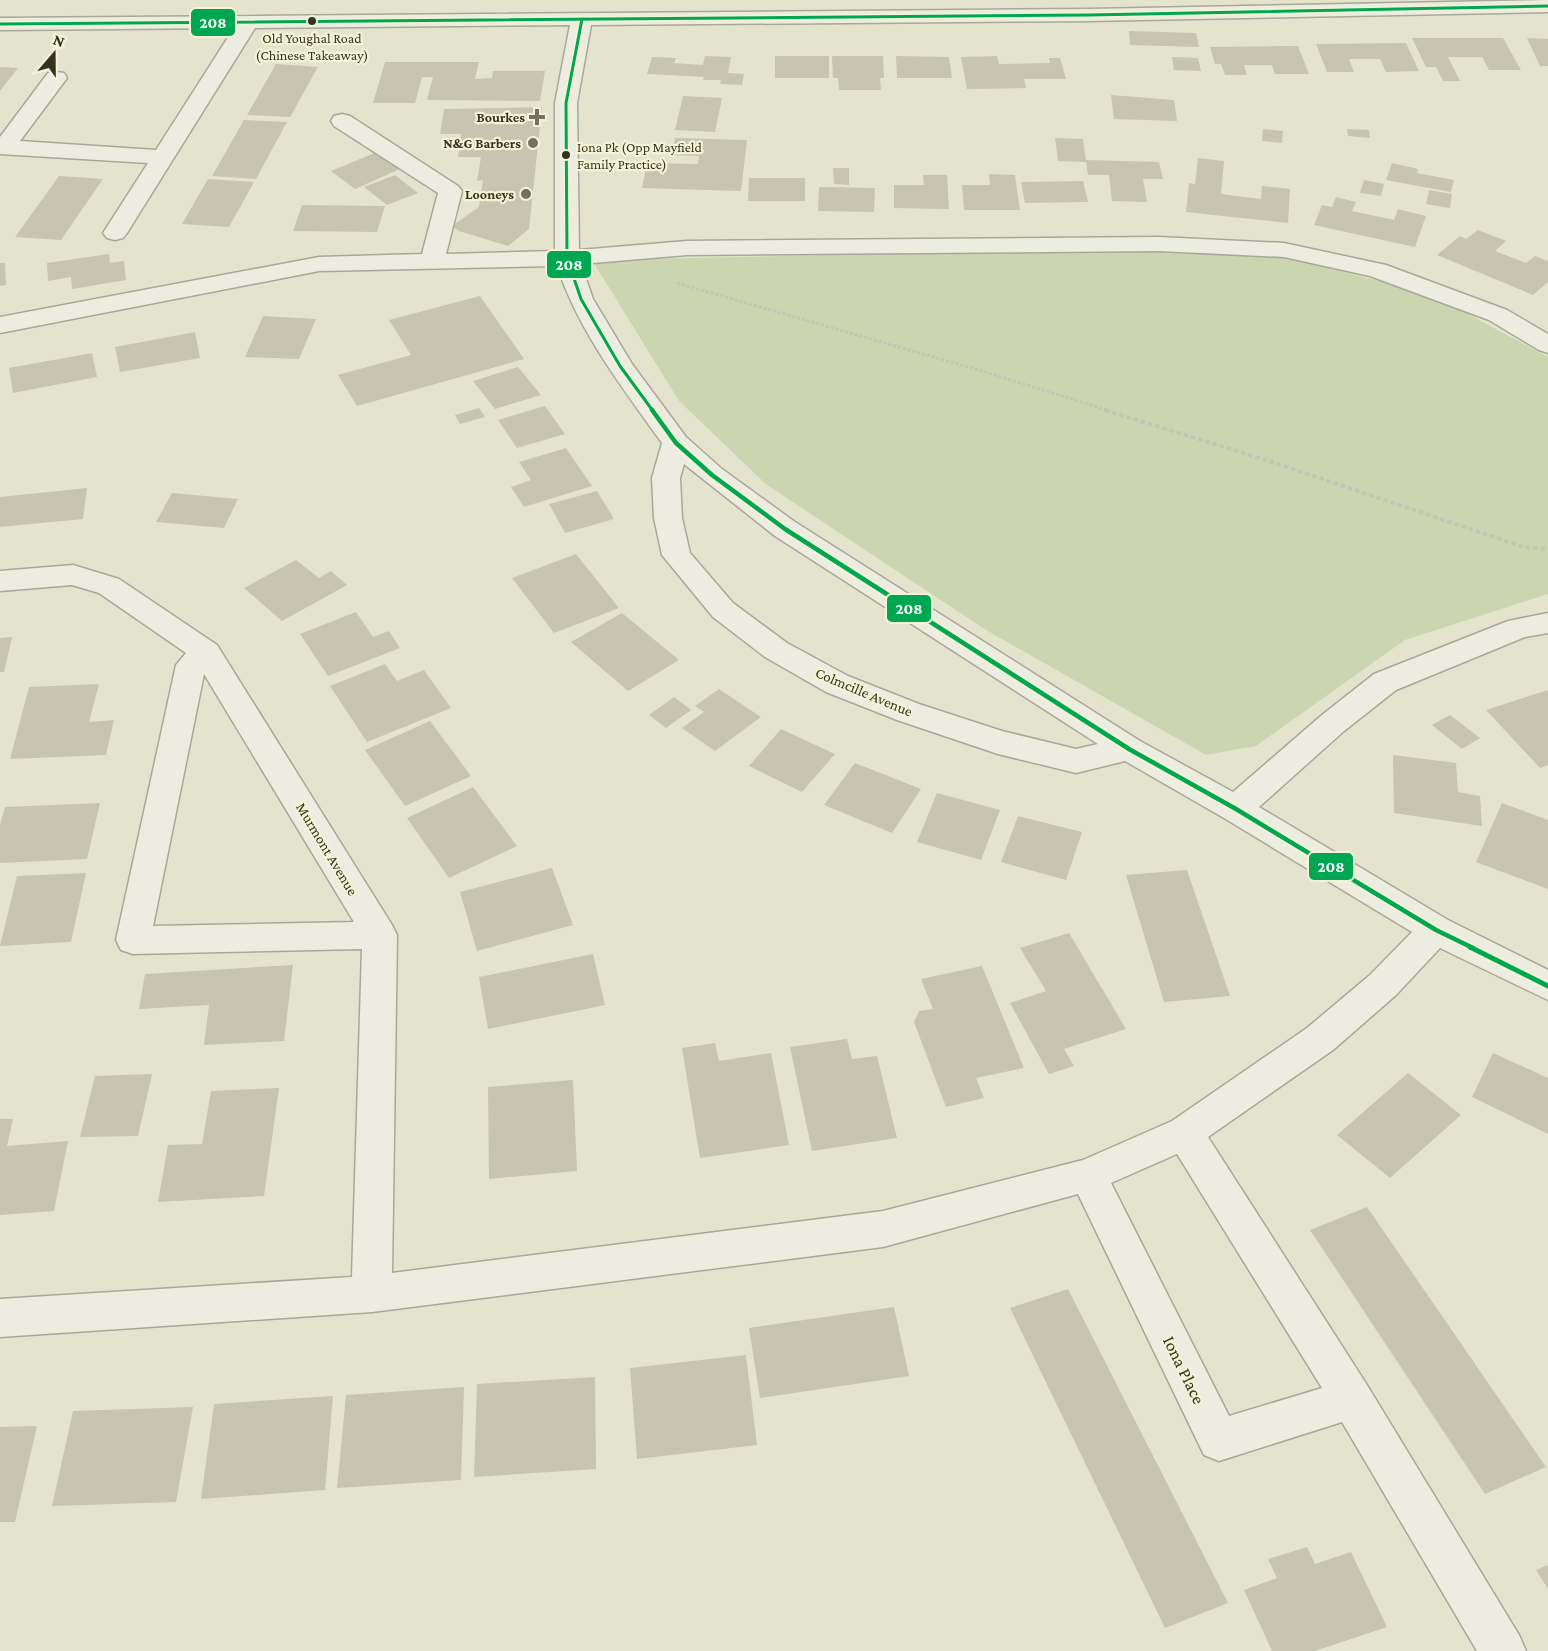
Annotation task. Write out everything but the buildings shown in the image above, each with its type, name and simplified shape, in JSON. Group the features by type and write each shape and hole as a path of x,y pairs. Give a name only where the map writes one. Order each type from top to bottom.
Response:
{"street":[{"path":"0,24 88,13 249,21 582,19 766,9 1089,15 1548,6"},
{"path":"582,19 567,103 567,258 581,299 621,366 676,443 712,474 785,529 1129,749 1236,809 1436,930 1548,986"},
{"path":"115,233 249,21"},
{"path":"2,147 56,78"},
{"path":"342,121 450,191 432,261"},
{"path":"2,147 162,157"},
{"path":"0,325 319,264 567,258 699,248 1159,244 1284,250 1377,270 1498,315 1548,345"},
{"name":"Colmcille Avenue","path":"676,443 666,478 668,518 676,555 723,610 776,651 837,684 908,712 998,742 1076,761 1129,749"},
{"name":"Murmont Avenue","path":"0,581 73,575 109,586 206,652 380,935"},
{"path":"1236,809 1333,723 1385,682 1519,628 1548,623"},
{"path":"206,652 191,665 133,940 380,935 372,1294"},
{"path":"0,1318 372,1294 883,1229 1088,1175 1185,1133 1320,1039 1383,986 1436,930"},
{"path":"1185,1133 1352,1399 1503,1651"},
{"name":"Iona Place","path":"1088,1175 1219,1440 1352,1399"}],"path":[{"path":"667,280 982,371 1272,462 1524,547 1548,549"}],"green space":[{"path":"1071,250 1280,256 1431,294 1548,357 1548,594 1405,640 1256,746 1206,755 986,630 767,485 679,401 592,260"}],"transit line":[{"name":"208","path":"0,24 1089,15 1548,6"},
{"name":"208","path":"582,19 566,103 567,258 581,299 620,366 676,443 712,475 785,529 1129,749 1236,809 1436,930 1548,986"}],"place":[{"name":"Old Youghal Road (Chinese Takeaway)","path":"312,21"},
{"name":"Bourkes","path":"537,117"},
{"name":"N&G Barbers","path":"533,143"},
{"name":"Iona Pk (Opp Mayfield Family Practice)","path":"566,155"},
{"name":"Looneys","path":"526,194"}]}
